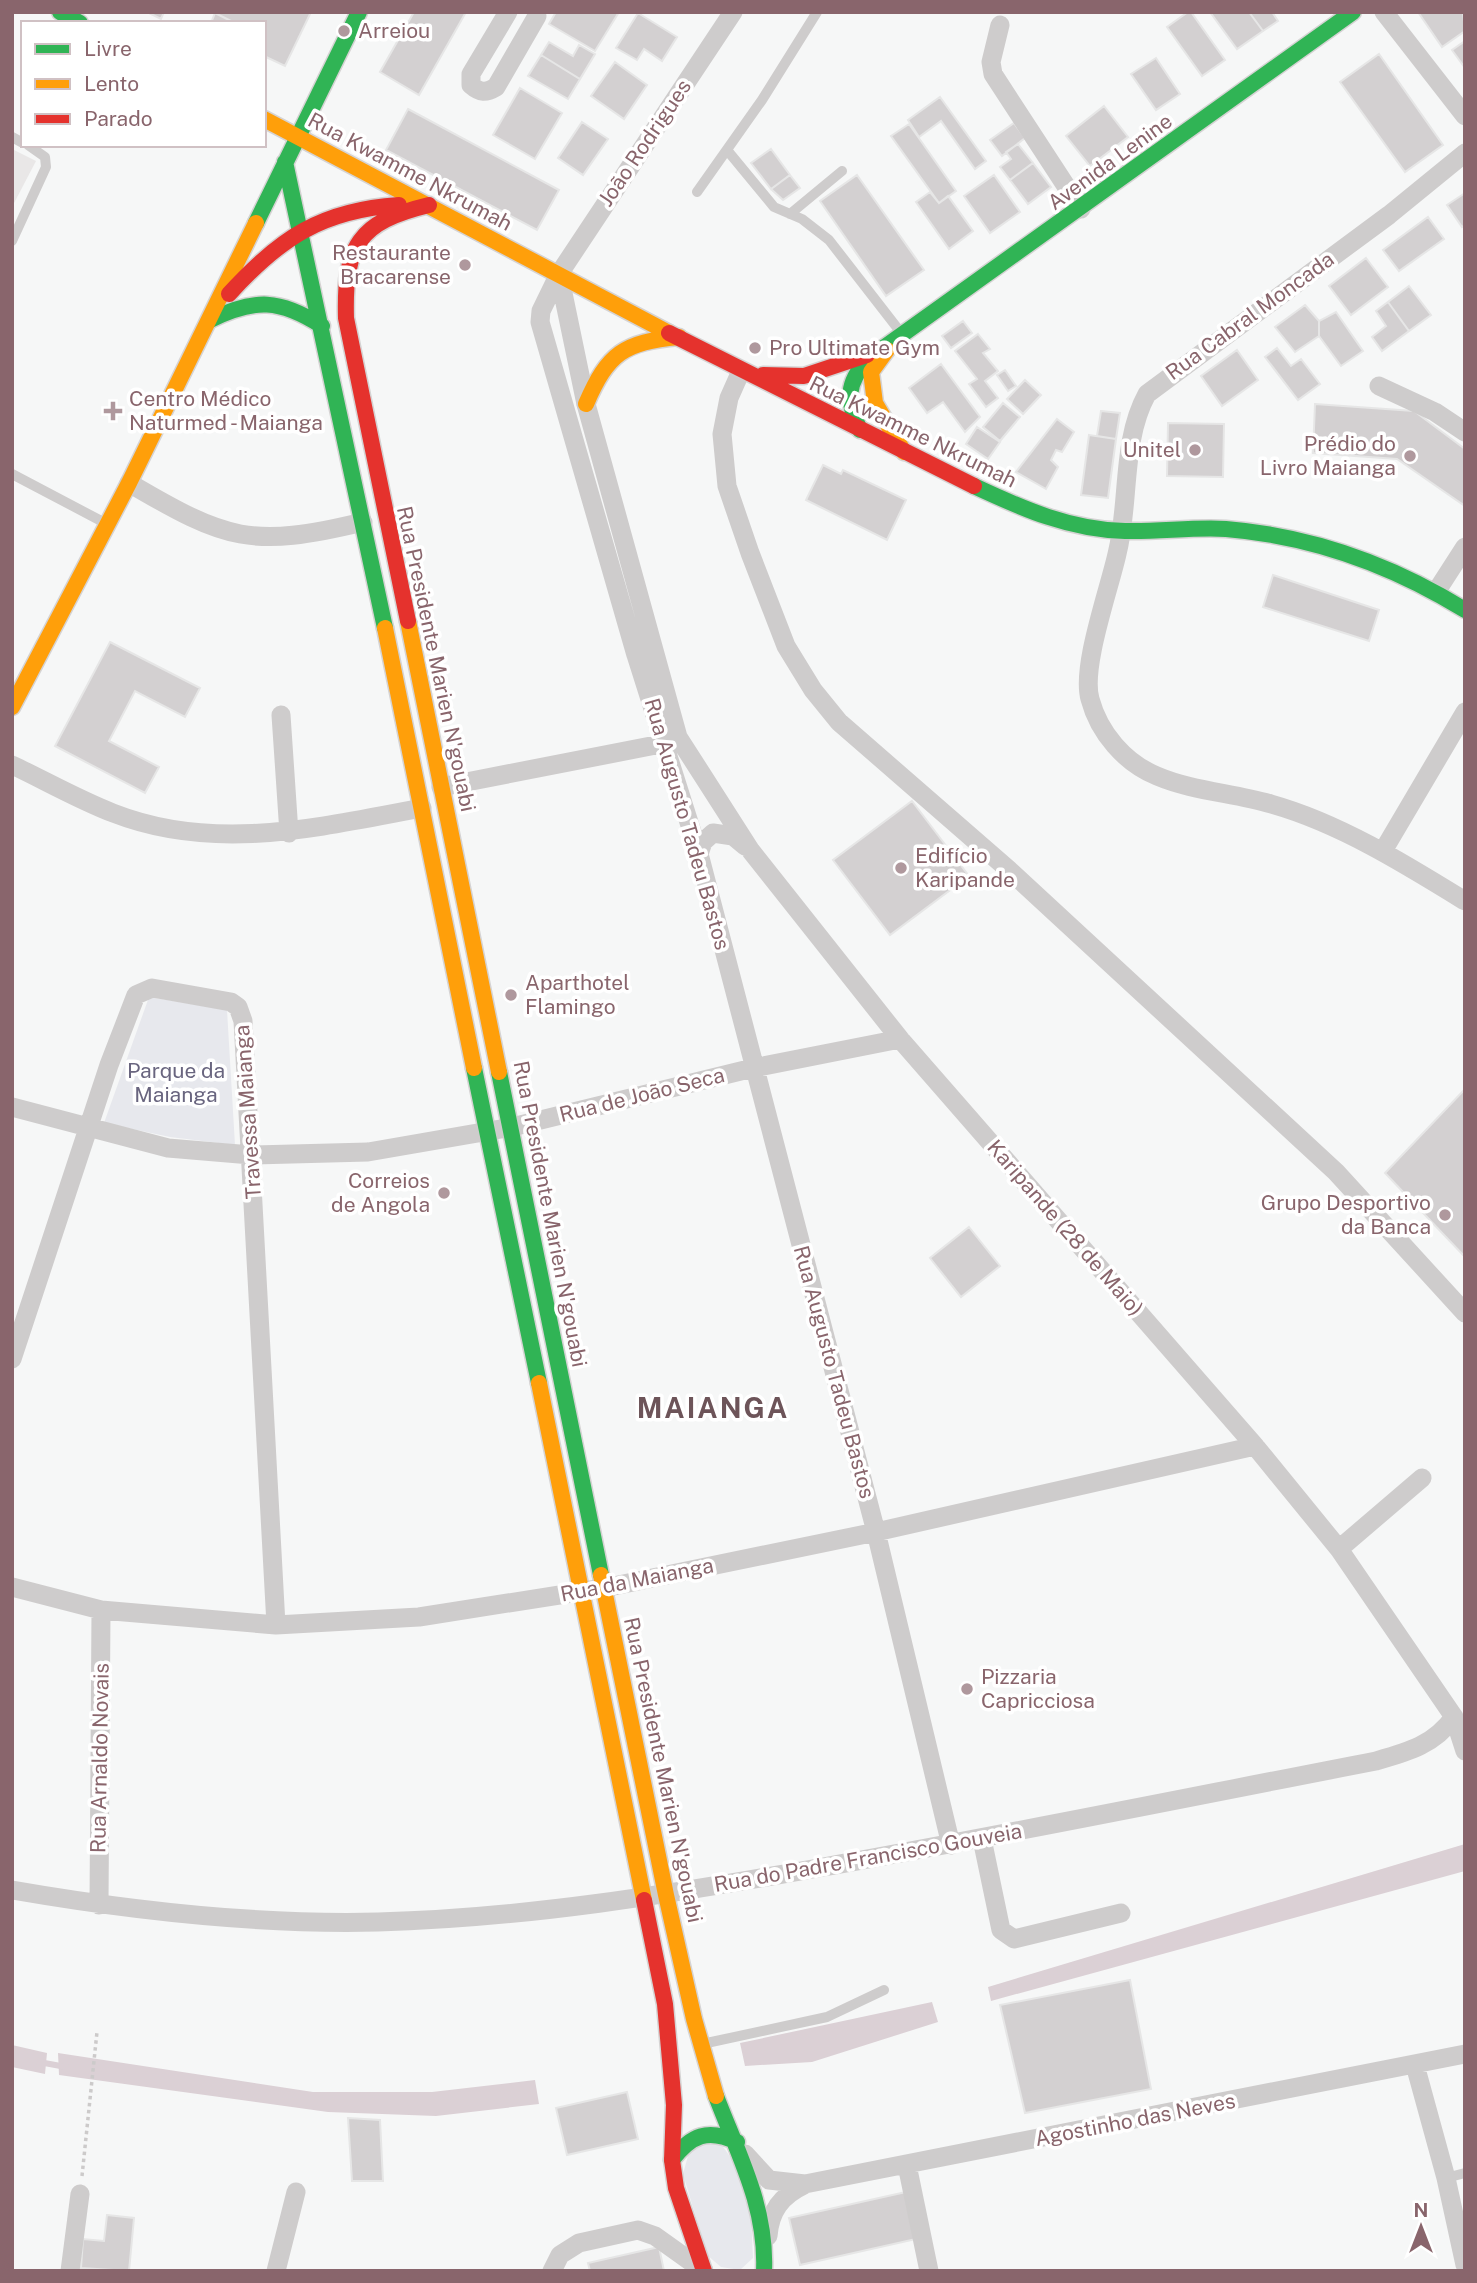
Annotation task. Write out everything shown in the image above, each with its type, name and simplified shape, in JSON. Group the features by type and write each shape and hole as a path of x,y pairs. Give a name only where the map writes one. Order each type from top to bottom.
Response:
{"street":[{"path":"60,12 76,21"},
{"path":"12,707 129,483 205,322 359,12"},
{"path":"508,12 471,74 471,85 479,91 488,92 496,87 537,14"},
{"name":"João Rodrigues","path":"559,274 733,12"},
{"name":"Avenida Lenine","path":"860,430 847,404 851,376 868,359 1353,12"},
{"path":"1384,12 1465,116"},
{"path":"1000,25 991,62 993,74 1081,209"},
{"name":"Rua Kwamme Nkrumah","path":"266,121 741,371 905,454 1010,503 1065,524 1123,531 1226,529 1330,546 1378,564 1436,592 1465,610"},
{"name":"Rua Cabral Moncada","path":"1465,153 1389,215 1147,394 1135,422 1123,531 1089,667 1089,697 1102,733 1131,760 1157,776 1273,804 1383,851 1465,901"},
{"name":"Rua Presidente Marien N'gouabi","path":"285,162 363,522 665,2004 674,2105 672,2160 684,2216 704,2271"},
{"path":"205,322 272,248 299,230 360,209 429,205"},
{"name":"Rua Presidente Marien N'gouabi","path":"429,205 393,212 377,220 353,249 345,287 346,318 666,1895 701,2044 716,2095 737,2142 756,2198 763,2266"},
{"name":"Rua Augusto Tadeu Bastos","path":"559,274 586,404 753,1068 876,1532 951,1844"},
{"name":"Rua Augusto Tadeu Bastos","path":"559,274 541,311 540,322 636,655 672,740"},
{"path":"205,322 229,309 265,301 285,305 322,326"},
{"path":"586,404 598,373 618,349 647,339 679,337"},
{"path":"897,340 832,370 800,378 776,378 741,371 729,398 723,434 727,486 786,646 813,690 839,722 1009,870 1336,1172 1465,1313"},
{"name":"Avenida Lenine","path":"897,340 871,372 875,403 905,454"},
{"path":"1380,386 1436,412 1465,432"},
{"path":"129,483 185,516 214,529 239,536 309,535 363,522"},
{"path":"1436,592 1465,547"},
{"path":"1383,851 1465,712"},
{"path":"281,715 289,833"},
{"path":"441,787 672,740"},
{"name":"Karipande (28 de Maio)","path":"672,740 751,851 900,1039 1255,1446 1339,1549 1454,1717 1465,1751"},
{"path":"12,765 114,814 162,828 229,835 289,833 422,808"},
{"path":"699,854 703,842 713,832 733,836 751,851"},
{"name":"Travessa Maianga","path":"12,1359 132,1002 140,991 152,988 231,1002 239,1007 243,1021 276,1625"},
{"name":"Rua de João Seca","path":"12,1107 168,1148 251,1155 368,1152 512,1127 753,1068 900,1039"},
{"name":"Rua da Maianga","path":"12,1587 102,1610 276,1625 419,1617 604,1588 876,1532 1255,1446"},
{"path":"1339,1549 1422,1478"},
{"name":"Rua Arnaldo Novais","path":"99,1905 102,1610"},
{"name":"Rua do Padre Francisco Gouveia","path":"12,1890 99,1905 234,1920 377,1922 516,1914 644,1899 982,1839 1376,1761 1422,1747 1442,1734 1454,1717"},
{"path":"982,1839 1001,1930 1014,1939 1121,1913"},
{"name":"Agostinho das Neves","path":"805,2184 1415,2066 1465,2054"},
{"path":"1415,2066 1455,2175 1465,2265"},
{"path":"672,2160 683,2143 701,2133 721,2133 737,2142 754,2167 769,2180 805,2184"},
{"path":"907,2165 929,2271"},
{"path":"763,2266 772,2212 787,2193 805,2184"},
{"path":"276,2271 296,2192"},
{"path":"70,2271 80,2194"},
{"path":"552,2271 560,2255 579,2243 638,2230 655,2236 704,2271"}],"lane":[{"path":"697,192 817,12"},
{"path":"12,241 46,167 45,157 31,147"},
{"path":"727,150 761,195 774,207 816,227 829,240 897,340"},
{"path":"790,214 842,171"},
{"path":"12,474 107,524"},
{"path":"701,2044 827,2017 884,1990"}],"path":[{"path":"80,2194 97,2032"}],"shaded area":[{"path":"12,149 36,161 12,207"},
{"path":"1465,1844 1465,1871 991,2001 988,1987"},
{"path":"932,2002 938,2022 812,2062 745,2066 740,2043"},
{"path":"12,2045 47,2053 45,2074 12,2067"},
{"path":"58,2053 313,2092 432,2092 535,2080 539,2104 436,2116 328,2112 59,2075"}],"green space":[{"name":"Parque da Maianga","path":"149,997 227,1010 235,1145 170,1137 104,1123"},
{"path":"720,2143 739,2171 748,2197 753,2258 740,2270 721,2267 707,2255 683,2174 691,2145"}],"building":[{"path":"147,12 164,12 161,19"},
{"path":"311,12 285,66 266,57 266,21 231,21 215,13"},
{"path":"414,12 466,12 419,95 380,72"},
{"path":"556,12 619,12 595,51 549,24"},
{"path":"1191,12 1225,60 1202,76 1167,27"},
{"path":"1210,12 1249,12 1263,31 1237,49"},
{"path":"1249,12 1272,12 1278,21 1263,31"},
{"path":"1418,12 1463,12 1465,31 1442,47"},
{"path":"215,13 231,21 212,21"},
{"path":"638,13 677,37 662,61 644,49 637,60 616,48"},
{"path":"1465,41 1465,68 1452,50"},
{"path":"549,42 573,56 579,45 595,54 580,79 541,55"},
{"path":"1379,54 1443,145 1405,172 1340,82"},
{"path":"541,55 580,79 568,99 528,76"},
{"path":"1156,58 1180,94 1156,110 1131,74"},
{"path":"615,62 647,85 624,119 591,96"},
{"path":"520,88 562,113 535,159 493,135"},
{"path":"940,97 986,161 975,169 941,121 919,137 908,120"},
{"path":"1104,106 1128,137 1090,166 1066,136"},
{"path":"408,109 559,190 537,230 386,150"},
{"path":"582,122 608,139 583,175 558,158"},
{"path":"1014,123 1025,138 1002,156 990,140"},
{"path":"909,124 956,191 939,203 891,136"},
{"path":"1018,144 1033,163 1010,180 1000,167 1011,159 1006,152"},
{"path":"771,149 790,175 771,189 751,163"},
{"path":"1033,163 1051,187 1028,204 1010,180"},
{"path":"790,175 800,188 783,200 771,189"},
{"path":"857,175 924,270 886,296 820,201"},
{"path":"994,175 1020,212 990,233 964,196"},
{"path":"930,192 939,203 948,196 973,231 949,249 916,202"},
{"path":"1465,193 1465,225 1462,227 1447,205"},
{"path":"1428,217 1444,239 1399,271 1383,250"},
{"path":"1366,258 1388,287 1351,315 1329,286"},
{"path":"1409,286 1431,315 1409,331 1388,302"},
{"path":"1388,302 1409,331 1382,351 1372,337 1386,326 1376,311"},
{"path":"1305,305 1319,321 1319,336 1295,352 1275,327"},
{"path":"1336,312 1363,351 1341,366 1319,336 1319,321"},
{"path":"963,321 972,333 951,348 942,336"},
{"path":"978,334 990,349 983,353 998,371 985,381 998,398 986,407 969,384 977,379 955,351"},
{"path":"1277,348 1291,366 1301,359 1320,384 1298,400 1265,357"},
{"path":"1237,350 1258,380 1222,406 1201,376"},
{"path":"941,364 980,417 965,432 943,402 927,413 909,388"},
{"path":"1005,370 1016,386 1008,391 997,375"},
{"path":"1025,380 1041,395 1023,414 1007,399"},
{"path":"1003,403 1020,417 1000,441 983,427"},
{"name":"Prédio do Livro Maianga","path":"1315,404 1414,411 1465,449 1465,506 1397,459 1313,453"},
{"path":"1101,411 1120,413 1116,439 1097,436"},
{"path":"1057,419 1074,432 1062,452 1056,450 1051,460 1058,467 1046,489 1016,472"},
{"name":"Unitel","path":"1168,423 1224,424 1223,477 1167,476"},
{"path":"977,427 1000,442 988,459 966,444"},
{"path":"1089,435 1116,439 1108,498 1081,495"},
{"path":"823,465 841,474 843,470 906,500 887,540 806,500"},
{"path":"1273,575 1379,610 1369,641 1263,607"},
{"path":"110,642 200,688 185,717 135,691 109,741 159,767 145,793 55,746"},
{"name":"Edifício Karipande","path":"912,801 969,876 890,935 833,860"},
{"name":"Grupo Desportivo da Banca","path":"1465,1089 1465,1257 1385,1173"},
{"path":"969,1227 1000,1266 961,1297 930,1258"},
{"path":"1130,1980 1151,2089 1025,2113 1000,2005"},
{"path":"627,2092 638,2139 567,2155 556,2108"},
{"path":"348,2118 380,2120 383,2181 352,2181"},
{"path":"906,2192 916,2239 800,2265 789,2218"},
{"path":"107,2215 134,2218 129,2271 81,2268 83,2239 104,2241"},
{"path":"659,2247 664,2271 590,2271 588,2263"}],"waterway":[{"path":"39,2062 66,2067"}],"traffic: fast":[{"path":"60,12 76,21"},
{"path":"256,223 359,12"},
{"path":"860,430 852,410 850,393 856,376 868,359 1353,12"},
{"path":"285,162 385,628"},
{"path":"210,320 241,308 267,305 280,306 322,326"},
{"path":"974,486 1048,517 1086,527 1125,531 1226,529 1289,538 1380,566 1465,610"},
{"path":"474,1068 539,1383"},
{"path":"499,1072 601,1575"},
{"path":"716,2096 756,2203 764,2247 764,2271"},
{"path":"672,2160 686,2145 701,2136 717,2135 737,2142"}],"traffic: slow":[{"path":"266,120 669,333"},
{"path":"12,707 129,483 256,223"},
{"path":"586,404 602,373 620,353 644,342 679,337"},
{"path":"887,350 871,372 875,403 904,452"},
{"path":"408,621 499,1072"},
{"path":"385,628 474,1068"},
{"path":"539,1383 644,1900"},
{"path":"601,1575 666,1895 694,2019 716,2096"}],"traffic: jam":[{"path":"229,294 266,257 304,230 347,213 399,205"},
{"path":"408,621 346,318 346,293 353,255 360,241 371,229 405,212 429,205"},
{"path":"669,333 974,486"},
{"path":"763,375 804,376 867,355"},
{"path":"644,1900 665,2004 674,2105 672,2160 676,2188 704,2271"}],"place":[{"name":"Arreiou","path":"344,31"},
{"name":"Restaurante Bracarense","path":"465,265"},
{"name":"Pro Ultimate Gym","path":"755,348"},
{"name":"Centro Médico Naturmed - Maianga","path":"113,411"},
{"name":"Unitel","path":"1195,450"},
{"name":"Prédio do Livro Maianga","path":"1410,456"},
{"name":"Edifício Karipande","path":"901,868"},
{"name":"Aparthotel Flamingo","path":"511,995"},
{"name":"Correios de Angola","path":"444,1193"},
{"name":"Grupo Desportivo da Banca","path":"1445,1215"},
{"name":"Pizzaria Capricciosa","path":"967,1689"}],"district":[{"name":"MAIANGA","path":"713,1408"}]}
